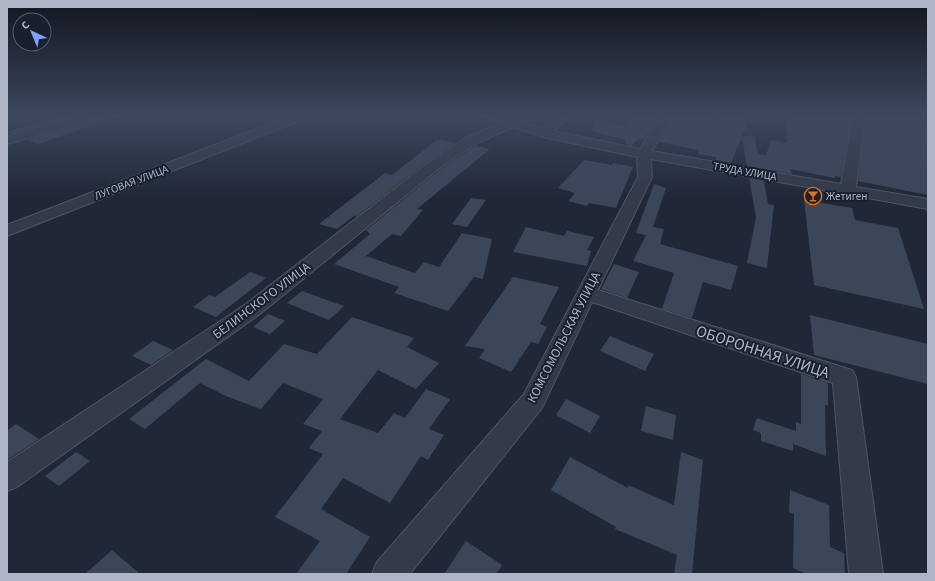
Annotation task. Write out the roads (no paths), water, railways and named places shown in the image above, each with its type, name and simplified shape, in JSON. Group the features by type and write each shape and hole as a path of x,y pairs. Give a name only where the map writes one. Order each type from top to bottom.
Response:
{"street":[{"name":"ЛУГОВАЯ УЛИЦА","path":"7,231 231,143"},
{"name":"БЕЛИНСКОГО УЛИЦА","path":"7,478 253,308 442,159 467,143"},
{"name":"ТРУДА УЛИЦА","path":"592,143 644,154 848,188 928,204"},
{"path":"644,154 651,143"},
{"path":"848,188 854,143"},
{"name":"КОМСОМОЛЬСКАЯ УЛИЦА","path":"389,574 533,401 645,177 644,154"},
{"name":"ОБОРОННАЯ УЛИЦА","path":"586,293 844,377 866,574"}],"place":[{"name":"Жетиген","path":"813,196"}]}
